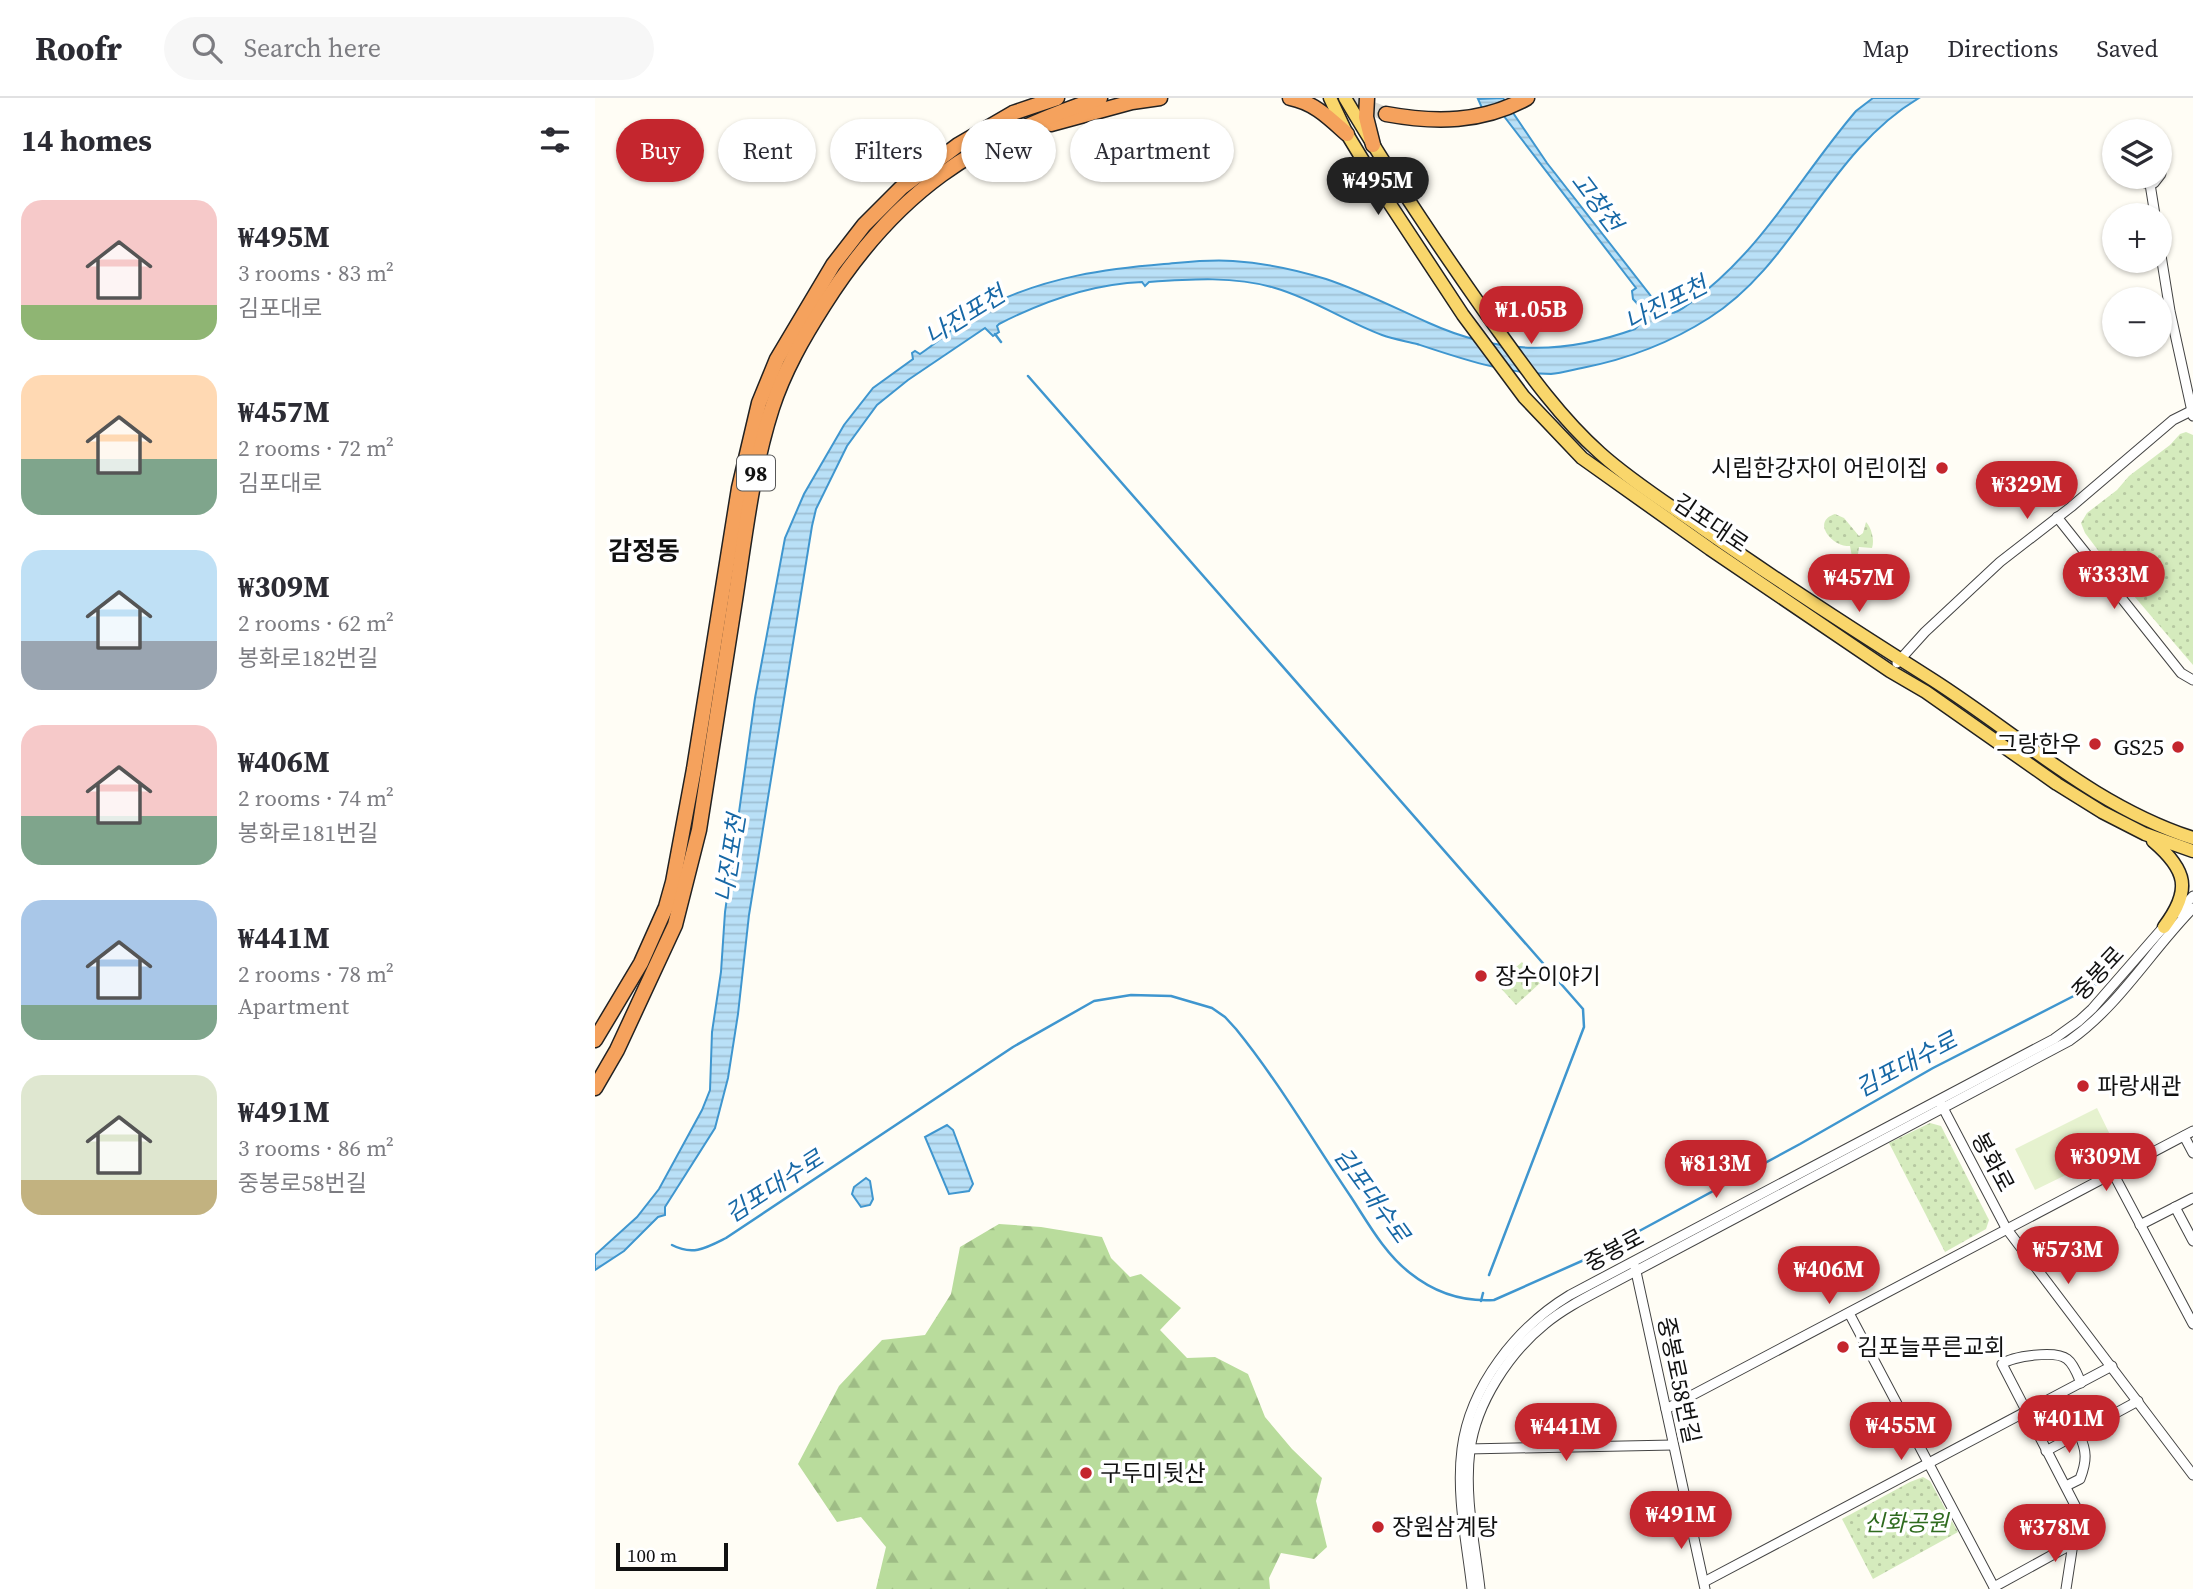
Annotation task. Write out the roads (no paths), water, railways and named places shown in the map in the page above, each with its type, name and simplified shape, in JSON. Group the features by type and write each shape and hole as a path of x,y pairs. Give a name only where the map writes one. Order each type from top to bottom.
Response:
{"highway":[{"path":"1013,113 1038,98"},
{"name":"98","path":"595,1040 653,938 673,882 739,488 759,403 777,359 818,287 863,225 930,164 958,145 1013,113 1057,98"},
{"name":"98","path":"1045,119 1100,98"},
{"path":"1056,122 1132,102 1160,98"},
{"path":"1290,98 1306,101 1318,108 1347,134"},
{"path":"1319,98 1347,134"},
{"path":"1367,98 1366,117 1373,145"},
{"path":"1386,114 1418,120 1447,121 1486,115 1522,101"},
{"name":"98","path":"595,1069 642,996 675,925 686,886 699,830 755,474 779,387 806,332 857,254 912,196 961,162"},
{"path":"595,1026 632,978"},
{"path":"595,1088 617,1050 642,996"}],"main road":[{"name":"김포대로","path":"1330,98 1347,134 1384,195 1463,314 1507,375 1546,421 1583,458 1665,518 1896,667 1933,681 2109,802 2163,828 2193,838"},
{"name":"김포대로","path":"1345,98 1442,251 1499,331 1580,434 1602,455 1896,667 1926,692 2057,784 2102,812 2145,834 2193,851"},
{"path":"2145,834 2171,857 2182,874 2180,902 2169,927"}],"street":[{"path":"1896,667 2001,566 2192,413 2164,273"},
{"path":"2059,519 2181,673 2193,680"},
{"name":"중봉로","path":"1472,1589 1462,1497 1469,1422 1481,1392 1515,1340 1559,1302 1635,1266 1941,1104 2053,1039 2080,1021 2169,927 2193,896"},
{"name":"중봉로","path":"2169,927 2193,908"},
{"path":"2169,927 2193,917"},
{"name":"봉화로","path":"1941,1104 2006,1228 2193,1475"},
{"path":"1666,1409 2189,1134 2193,1153"},
{"path":"2113,1173 2193,1324"},
{"path":"2140,1225 2193,1198"},
{"path":"2175,1207 2193,1241"},
{"name":"중봉로58번길","path":"1635,1266 1705,1586"},
{"path":"1849,1313 1994,1588 2074,1543"},
{"path":"2066,1589 2079,1514 2004,1372 2004,1362 2036,1355 2059,1356 2068,1360 2081,1383"},
{"path":"1705,1586 2112,1366"},
{"path":"2046,1451 2138,1401"},
{"path":"2066,1486 2080,1479 2085,1467 2085,1449 2078,1434"},
{"path":"1466,1449 1673,1445"},
{"name":"중봉로","path":"1466,1449 1480,1589"}],"water":[{"path":"1503,98 1547,163 1658,305 1665,312 1674,313 1718,280 1761,235 1856,111 1873,98 1919,98 1887,121 1860,148 1789,239 1739,295 1709,318 1679,335 1616,360 1551,374 1517,371 1382,335 1303,298 1260,284 1197,279 1149,282 1145,286 1142,282 1123,283 1086,290 1033,308 999,324 999,332 993,336 985,328 908,380 877,405 847,446 816,509 812,526 749,915 728,1078 715,1128 665,1207 665,1215 658,1217 624,1251 595,1270 595,1255 637,1217 659,1189 710,1090 712,1032 721,972 725,912 755,698 785,538 804,494 844,425 873,388 913,359 912,353 915,351 920,354 984,308 1035,287 1120,269 1216,260 1280,267 1339,284 1455,334 1506,346 1532,348 1582,344 1635,329 1642,321 1644,311 1633,299 1632,291 1636,288 1503,115 1482,108 1478,99"},
{"path":"947,1125 953,1130 973,1184 969,1191 949,1194 925,1137"},
{"path":"866,1178 870,1181 873,1199 870,1205 861,1207 852,1194 854,1187"}],"waterway":[{"path":"995,334 1001,342"},
{"path":"1028,376 1583,1009 1584,1027 1489,1275"},
{"name":"김포대수로","path":"672,1245 693,1250 706,1248 726,1238 1013,1047 1094,1001 1131,995 1171,996 1212,1008 1236,1029 1281,1091 1377,1238 1401,1265 1419,1280 1449,1295 1494,1300 1593,1256 1800,1144 1933,1068 2101,982"},
{"name":"김포대수로","path":"1481,1301 1483,1293"}],"tunnel":[{"path":"1352,98 1386,114"}],"place":[{"name":"시립한강자이 어린이집","path":"1942,468"},
{"name":"그랑한우","path":"2095,744"},
{"name":"GS25","path":"2178,747"},
{"name":"장수이야기","path":"1481,976"},
{"name":"파랑새관","path":"2083,1086"},
{"name":"김포늘푸른교회","path":"1843,1347"},
{"name":"구두미뒷산","path":"1086,1473"},
{"name":"장원삼계탕","path":"1378,1527"}],"district":[{"name":"감정동","path":"644,551"}],"water label":[{"name":"고창천","path":"1597,202"},
{"name":"나진포천","path":"1666,303"},
{"name":"나진포천","path":"965,315"},
{"name":"나진포천","path":"730,858"}],"park label":[{"name":"신화공원","path":"1906,1523"}]}
